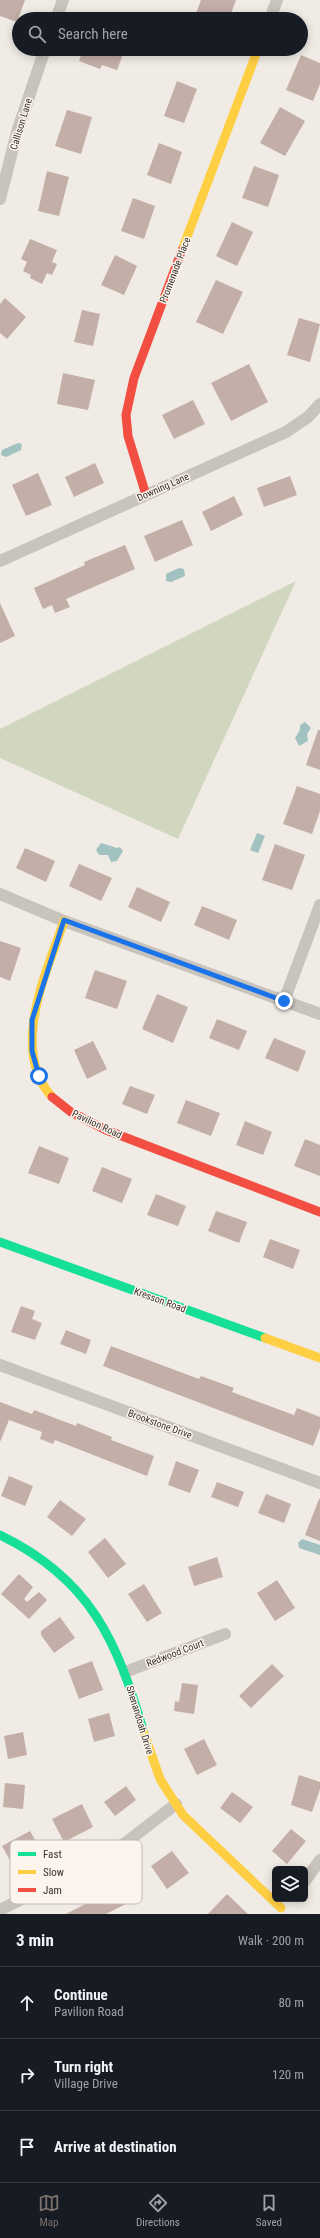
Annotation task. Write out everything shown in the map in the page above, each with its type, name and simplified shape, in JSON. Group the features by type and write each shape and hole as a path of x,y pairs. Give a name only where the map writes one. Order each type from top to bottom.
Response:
{"street":[{"path":"59,12 63,0"},
{"path":"273,12 277,0"},
{"name":"Callison Lane","path":"0,199 18,132 43,56"},
{"name":"Promenade Place","path":"146,494 128,436 126,415 134,378 255,56"},
{"name":"Downing Lane","path":"0,562 146,494 286,432 308,417 320,404"},
{"path":"0,894 64,920 320,1014"},
{"path":"284,1001 320,904"},
{"name":"Pavilion Road","path":"64,920 32,1020 32,1051 39,1076 52,1097 68,1110 94,1124 199,1167 320,1212"},
{"name":"Kresson Road","path":"0,1242 320,1358"},
{"name":"Brookstone Drive","path":"0,1365 320,1483"},
{"name":"Shenandoah Drive","path":"0,1535 43,1558 75,1587 111,1639 125,1672 160,1780 183,1815 278,1911"},
{"name":"Redwood Court","path":"125,1672 225,1634"},
{"path":"129,1840 176,1804"},
{"path":"308,1877 320,1860"},
{"path":"278,1911 286,1902"},
{"path":"0,1910 12,1904"}],"green space":[{"path":"296,581 178,839 0,758 0,729"}],"water":[{"path":"18,443 22,444 21,450 6,457 1,455 2,450"},
{"path":"179,568 184,569 185,576 171,582 166,581 166,574"},
{"path":"305,722 311,728 307,734 308,741 299,746 295,738 300,730 300,725"},
{"path":"257,833 265,836 258,853 250,850"},
{"path":"101,843 117,848 120,847 123,851 117,861 111,862 108,855 99,855 96,850"},
{"path":"302,1539 320,1545 320,1555 299,1548 298,1543"}],"building":[{"path":"0,0 25,0 21,12 12,12 12,20 0,16"},
{"path":"201,0 236,0 232,12 197,12"},
{"path":"81,56 122,56 117,70 102,65 100,69 79,61"},
{"path":"301,56 320,63 320,84 313,101 286,90"},
{"path":"177,81 197,89 184,123 164,116"},
{"path":"280,107 305,121 285,156 260,143"},
{"path":"67,110 92,117 81,154 55,146"},
{"path":"159,143 182,152 171,184 147,175"},
{"path":"254,166 279,175 268,207 242,198"},
{"path":"47,171 69,177 59,216 38,211"},
{"path":"133,198 155,206 144,239 121,231"},
{"path":"232,222 253,232 237,266 216,256"},
{"path":"30,239 57,250 52,262 57,264 52,275 47,273 42,284 30,278 31,275 23,271 27,262 21,259"},
{"path":"115,255 137,266 124,295 101,285"},
{"path":"216,280 243,292 223,334 196,322"},
{"path":"5,298 26,317 7,339 0,333 0,304"},
{"path":"82,310 100,314 93,346 74,342"},
{"path":"299,318 320,324 310,362 287,355"},
{"path":"249,364 268,402 231,421 211,383"},
{"path":"63,373 95,380 88,410 57,404"},
{"path":"193,400 205,424 174,439 162,415"},
{"path":"95,463 104,483 74,497 65,477"},
{"path":"38,473 52,505 26,516 12,485"},
{"path":"290,476 297,495 264,507 257,488"},
{"path":"234,496 243,515 211,531 202,512"},
{"path":"182,520 193,545 155,562 144,536"},
{"path":"125,545 135,569 66,599 70,607 55,613 52,605 43,609 34,588 85,565 84,562"},
{"path":"0,603 15,636 0,643"},
{"path":"318,730 320,730 320,770 306,765"},
{"path":"297,786 320,794 320,811 312,834 283,824"},
{"path":"275,844 305,855 292,890 262,880"},
{"path":"25,848 55,861 46,882 16,868"},
{"path":"79,864 112,878 101,901 69,886"},
{"path":"137,887 170,902 161,922 128,907"},
{"path":"202,906 237,920 229,940 194,925"},
{"path":"0,941 21,948 10,981 0,977"},
{"path":"95,970 127,981 117,1009 85,998"},
{"path":"157,994 188,1007 173,1043 142,1029"},
{"path":"217,1019 247,1031 239,1050 209,1038"},
{"path":"274,1038 306,1051 298,1072 265,1058"},
{"path":"93,1041 107,1069 87,1079 74,1050"},
{"path":"130,1086 155,1095 147,1114 122,1104"},
{"path":"186,1100 220,1113 211,1136 177,1123"},
{"path":"245,1121 272,1132 263,1155 236,1145"},
{"path":"305,1139 320,1145 320,1176 294,1166"},
{"path":"39,1146 69,1158 59,1184 28,1173"},
{"path":"102,1167 132,1179 122,1203 92,1191"},
{"path":"156,1194 186,1206 178,1226 147,1215"},
{"path":"216,1211 247,1222 239,1243 208,1231"},
{"path":"270,1239 300,1250 293,1269 263,1257"},
{"path":"21,1306 35,1311 32,1319 42,1323 35,1340 11,1332"},
{"path":"66,1330 91,1340 86,1354 60,1344"},
{"path":"111,1346 199,1379 201,1376 234,1388 232,1392 294,1415 297,1408 320,1417 320,1428 313,1446 103,1366"},
{"path":"0,1402 32,1414 34,1410 76,1426 77,1423 112,1437 111,1440 154,1456 147,1476 55,1440 53,1444 40,1439 42,1432 9,1420 0,1442"},
{"path":"176,1461 199,1470 190,1493 168,1485"},
{"path":"9,1476 33,1486 25,1506 1,1496"},
{"path":"217,1482 244,1492 238,1507 211,1497"},
{"path":"266,1494 291,1504 284,1523 258,1513"},
{"path":"320,1499 320,1541 305,1535"},
{"path":"60,1500 86,1519 72,1536 47,1517"},
{"path":"105,1538 126,1564 108,1578 88,1552"},
{"path":"217,1557 223,1577 194,1586 188,1567"},
{"path":"19,1574 33,1587 24,1599 27,1602 39,1592 47,1600 29,1619 1,1594"},
{"path":"277,1580 295,1608 275,1621 257,1593"},
{"path":"144,1584 162,1613 147,1622 128,1594"},
{"path":"60,1617 75,1638 54,1653 41,1635 41,1631"},
{"path":"92,1661 103,1690 79,1699 68,1670"},
{"path":"272,1664 284,1676 251,1708 239,1696"},
{"path":"182,1683 198,1685 194,1714 174,1711 175,1701 179,1702"},
{"path":"109,1713 115,1736 94,1742 88,1719"},
{"path":"23,1732 27,1755 8,1759 4,1736"},
{"path":"204,1739 217,1765 197,1775 184,1749"},
{"path":"299,1775 320,1782 320,1789 312,1812 291,1805"},
{"path":"5,1783 25,1785 23,1809 3,1807"},
{"path":"126,1786 136,1800 115,1816 104,1802"},
{"path":"232,1792 253,1807 240,1823 220,1808"},
{"path":"82,1804 93,1827 68,1840 63,1840 52,1819"},
{"path":"291,1829 306,1841 287,1864 272,1851"},
{"path":"30,1831 35,1840 13,1840"},
{"path":"10,1842 10,1860 2,1846"},
{"path":"172,1851 189,1873 167,1889 151,1866"},
{"path":"227,1894 248,1914 208,1914"},
{"path":"85,1904 126,1904 106,1914 66,1914"}],"traffic: fast":[{"path":"0,1242 265,1338"},
{"path":"0,1535 31,1552 57,1572 78,1593 96,1616 111,1642 123,1669 144,1733"}],"traffic: slow":[{"path":"182,250 255,56"},
{"path":"52,1097 39,1078 33,1056 32,1034 41,986 64,921"},
{"path":"265,1338 320,1358"},
{"path":"144,1733 160,1779 183,1815 281,1908"}],"traffic: jam":[{"path":"146,495 128,436 126,415 134,378 182,250"},
{"path":"52,1097 71,1112 106,1130 320,1212"}],"route":[{"path":"39,1076 32,1051 32,1020 64,920 284,1001"}]}
